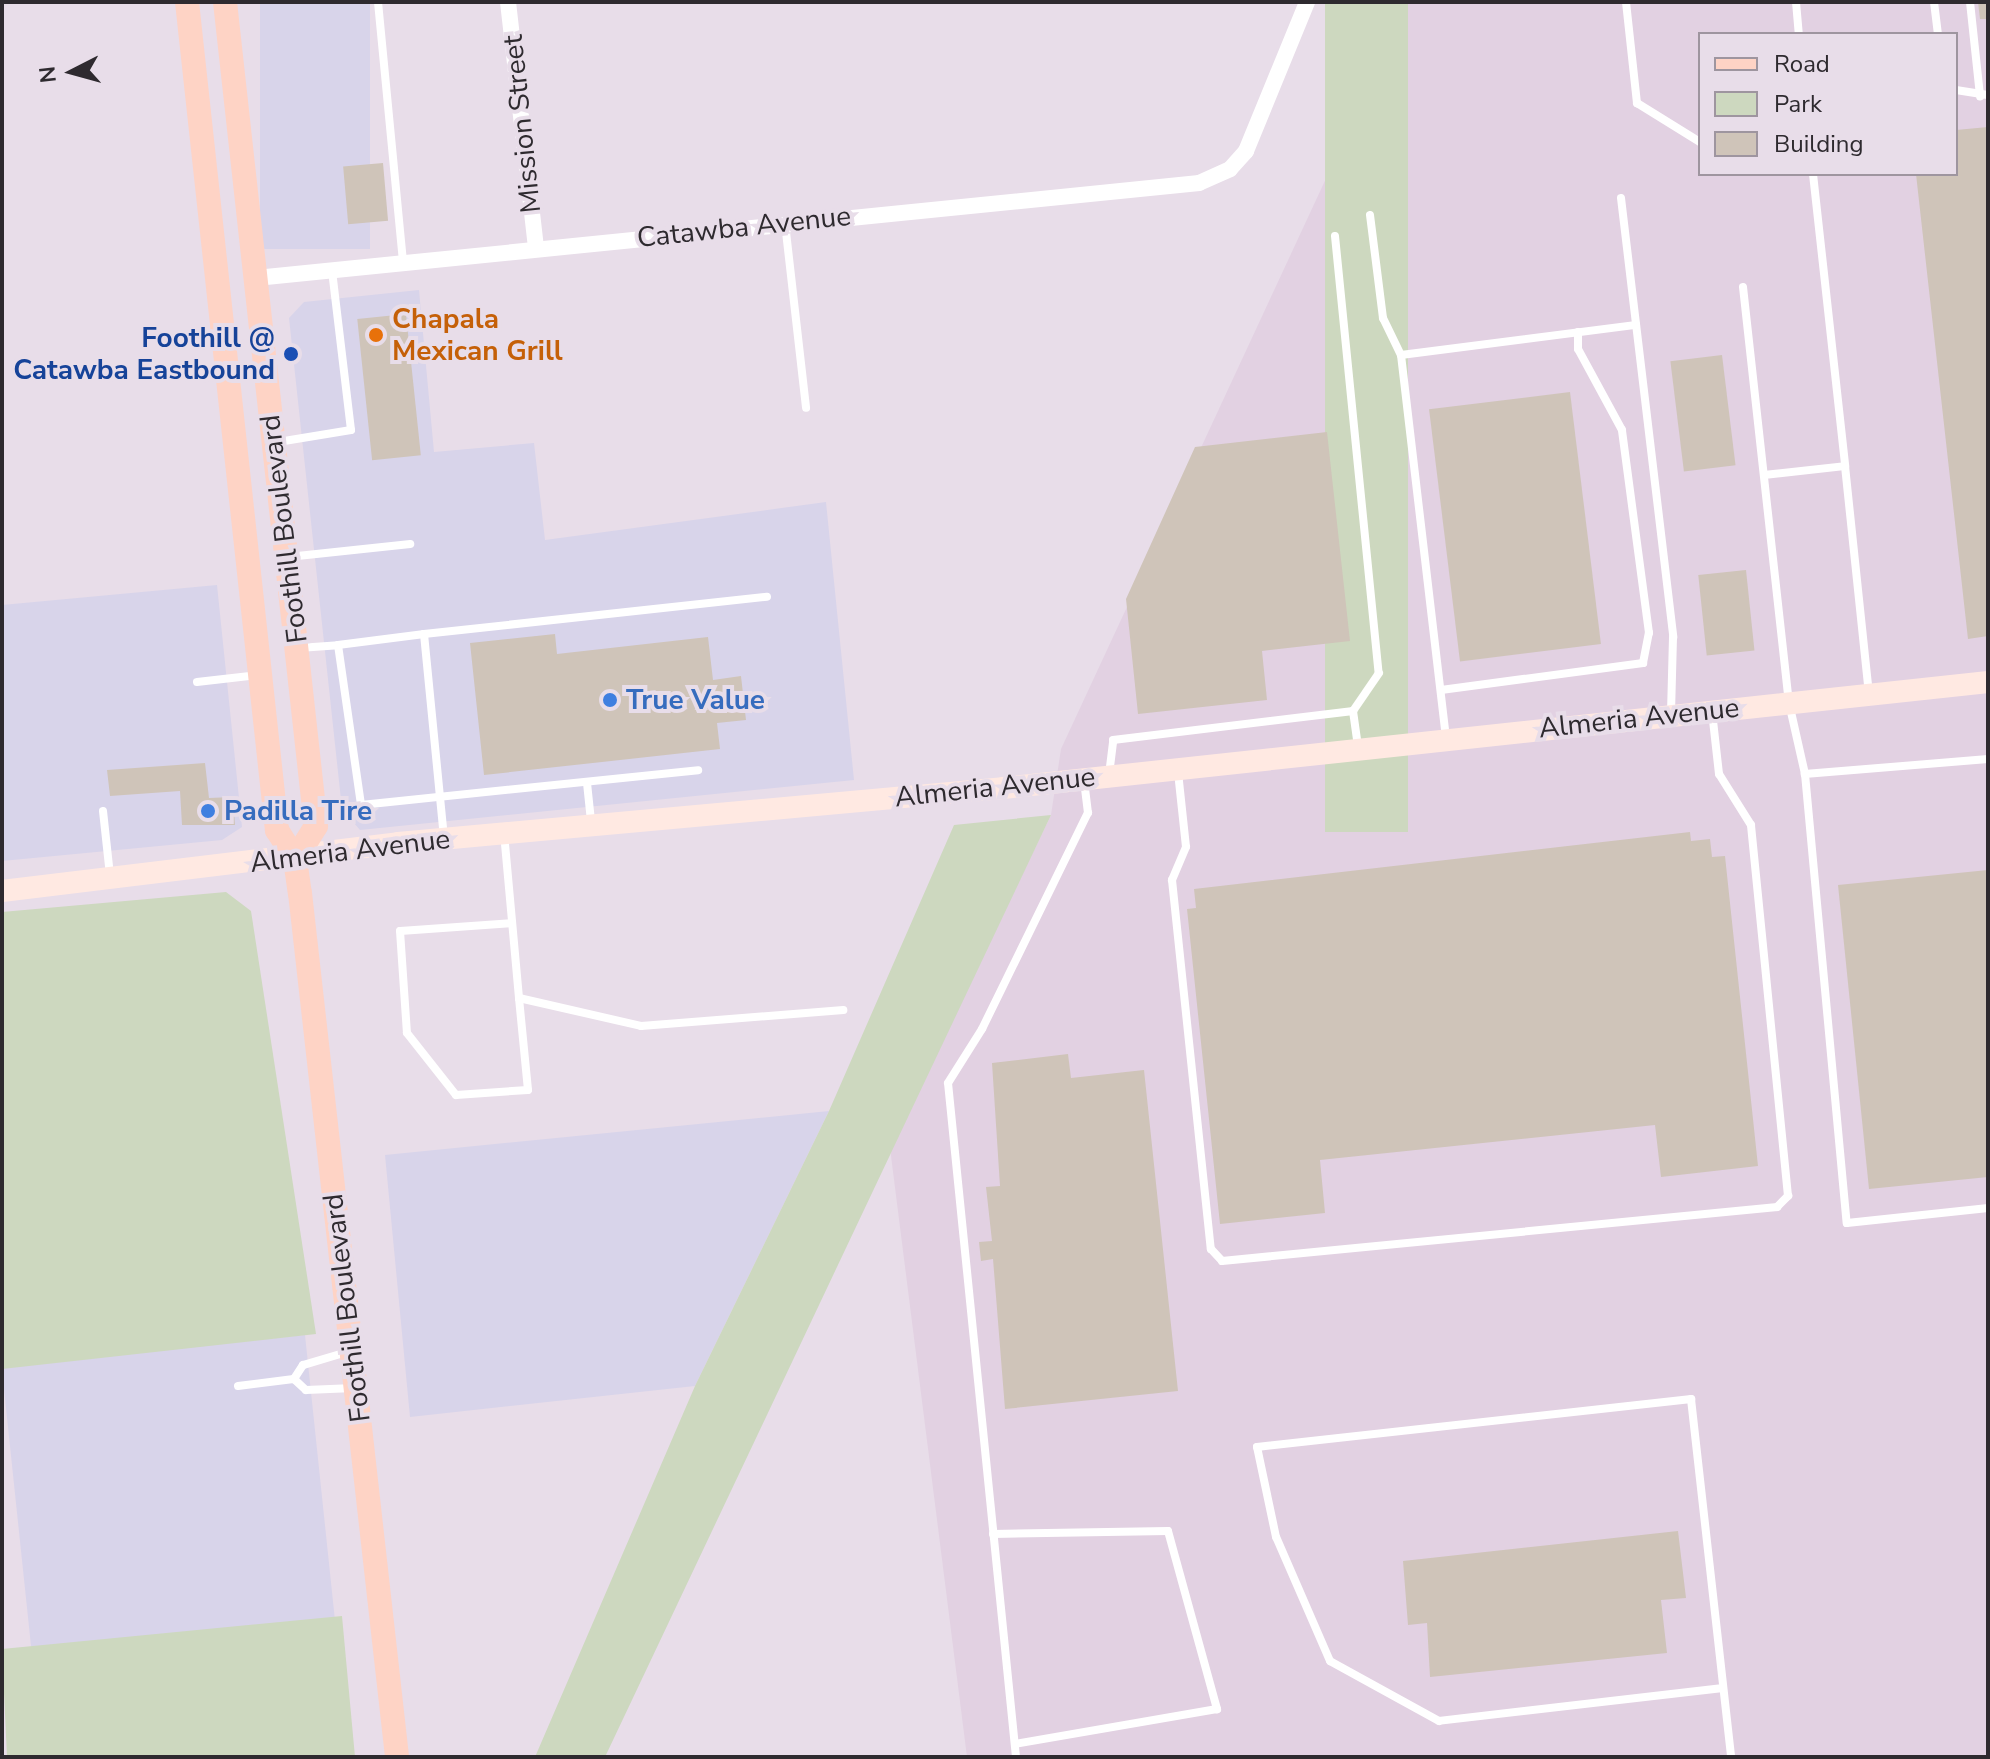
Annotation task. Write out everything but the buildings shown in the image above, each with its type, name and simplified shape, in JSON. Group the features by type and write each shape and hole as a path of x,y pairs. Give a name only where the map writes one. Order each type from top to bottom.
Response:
{"main road":[{"name":"Foothill Boulevard","path":"187,2 277,830 295,859 397,1757"},
{"name":"Foothill Boulevard","path":"225,2 316,826 295,859"}],"street":[{"name":"Mission Street","path":"508,2 536,247"},
{"name":"Catawba Avenue","path":"256,278 536,247 1199,183 1230,169 1246,151 1307,2"},
{"name":"Almeria Avenue","path":"2,891 295,859 504,832 1084,778 1446,737 1988,682"}],"lane":[{"path":"378,2 403,262"},
{"path":"1626,2 1637,103 1698,141"},
{"path":"1796,2 1799,32"},
{"path":"1934,2 1938,32"},
{"path":"1958,90 1984,96 1970,2"},
{"path":"1813,176 1869,694"},
{"path":"1621,198 1673,637 1671,715"},
{"path":"1370,215 1383,318 1401,355 1446,737"},
{"path":"785,223 806,408"},
{"path":"1335,236 1379,673 1353,711 1358,747"},
{"path":"273,443 351,430 332,270"},
{"path":"1743,287 1789,703 1805,774 1847,1223 1988,1208"},
{"path":"1401,355 1636,325"},
{"path":"1441,690 1643,663 1649,633 1622,430 1578,349 1578,332"},
{"path":"1764,475 1845,466"},
{"path":"287,557 410,544"},
{"path":"298,648 767,597"},
{"path":"424,634 444,839"},
{"path":"338,645 361,805 698,770"},
{"path":"197,682 259,675"},
{"path":"1178,767 1186,847 1172,880 1211,1249 1222,1261 1777,1207 1788,1196 1751,825 1719,774 1712,710"},
{"path":"1109,775 1113,740 1353,711"},
{"path":"1805,774 1988,759"},
{"path":"1016,1757 948,1083 982,1029 1088,813 1084,778"},
{"path":"587,783 591,824"},
{"path":"103,811 111,880"},
{"path":"504,832 528,1090 456,1095 407,1033 400,931 512,923"},
{"path":"519,998 641,1026 843,1010"},
{"path":"294,1379 303,1365 352,1351"},
{"path":"238,1386 294,1379 306,1390 356,1388"},
{"path":"1723,1688 1439,1721 1330,1661 1276,1537 1257,1447 1691,1399 1731,1757"},
{"path":"993,1534 1168,1531 1217,1709 1015,1744"}],"shaded area":[{"path":"260,2 370,2 370,249 260,249"},
{"path":"1408,2 1988,2 1988,1757 967,1757 890,1148 1051,815 1061,749"},
{"path":"419,290 434,452 534,443 545,540 826,502 854,780 360,830 342,809 289,318 304,302"},
{"path":"217,585 242,827 222,840 2,861 2,605"},
{"path":"829,1111 695,1386 410,1417 385,1155"},
{"path":"305,1335 335,1617 31,1649 2,1367"}],"green space":[{"path":"1325,2 1408,2 1408,832 1325,832"},
{"path":"1051,815 605,1757 535,1757 695,1386 829,1111 954,825"},
{"path":"226,892 251,911 316,1334 2,1369 2,912"},
{"path":"342,1616 355,1757 7,1757 2,1649"}],"place":[{"name":"Chapala Mexican Grill","path":"376,335"},
{"name":"Foothill @ Catawba Eastbound","path":"291,354"},
{"name":"True Value","path":"610,700"},
{"name":"Padilla Tire","path":"208,811"}]}
